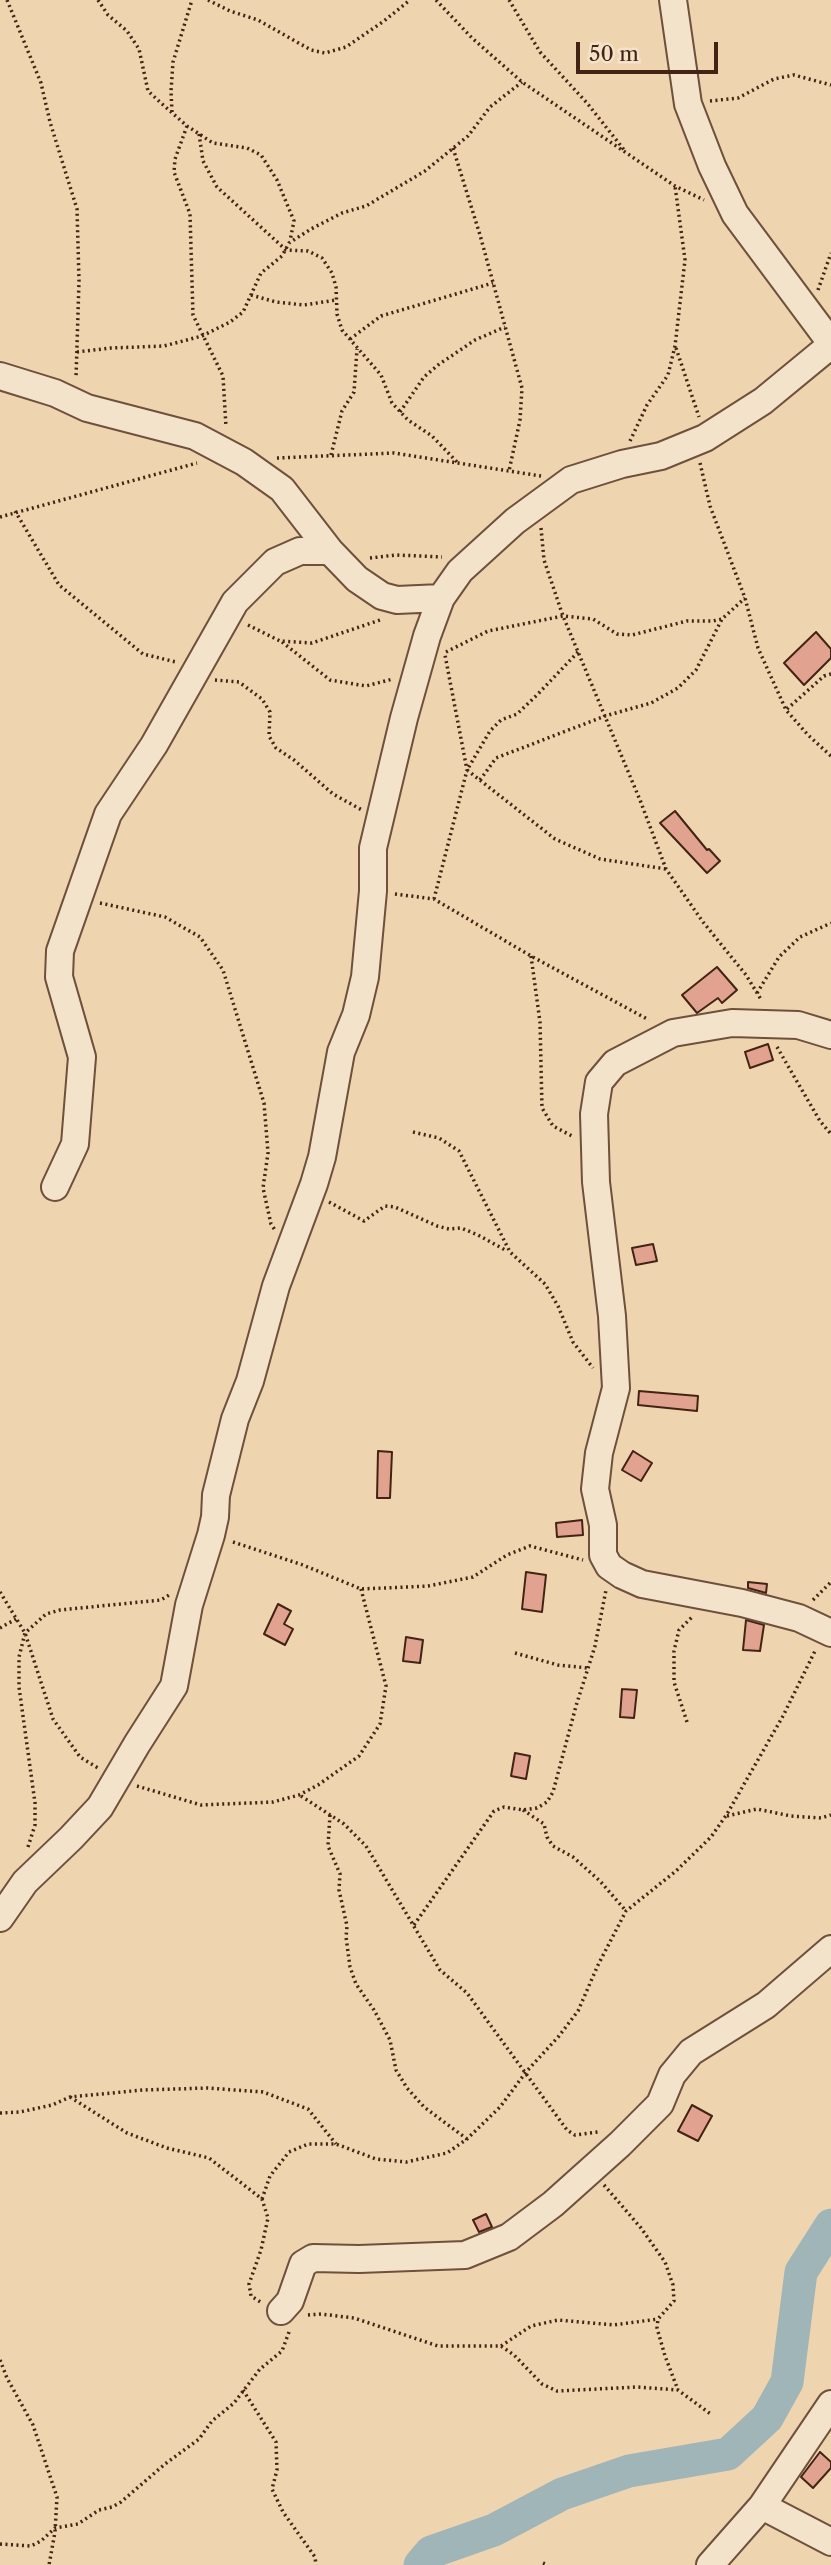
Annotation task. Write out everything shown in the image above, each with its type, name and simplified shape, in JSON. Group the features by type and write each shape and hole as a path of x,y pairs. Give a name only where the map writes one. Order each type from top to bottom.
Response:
{"street":[{"path":"0,1918 25,1882 100,1807 174,1686 189,1605 211,1535 216,1495 233,1425 250,1381 275,1286 322,1157 343,1045 356,1015 365,977 373,891 373,848 417,673 438,606 460,571 515,521 570,480 622,464 661,456 700,440 764,401 831,344 735,214 712,166 688,104 673,0"},
{"path":"0,376 55,393 87,408 195,436 235,457 282,489 335,557 356,579 382,596 438,606"},
{"path":"55,1187 75,1144 82,1057 59,977 60,951 108,814 154,745 235,602 275,562 300,551 335,557"},
{"path":"828,1632 799,1618 721,1598 642,1584 622,1576 608,1566 603,1555 603,1525 595,1489 599,1452 615,1388 612,1316 597,1194 594,1114 599,1082 615,1063 673,1033 732,1023 798,1025 831,1035"},
{"path":"285,2314 303,2264 313,2258 465,2255 509,2237 553,2204 660,2104 672,2074 691,2052 766,2005 831,1949"},
{"path":"710,2565 762,2506 831,2404"},
{"path":"762,2506 831,2542"}],"path":[{"path":"7,0 41,83 77,209 79,281 75,402"},
{"path":"76,352 164,346 202,335 230,322 243,312 256,280 286,250 293,221 277,180 261,155 247,148 213,143 187,126 148,91 139,49 98,0"},
{"path":"172,112 173,62 192,0"},
{"path":"208,0 258,20 311,50 325,53 345,47 410,0"},
{"path":"436,0 522,82 675,186 735,214"},
{"path":"509,0 540,52 587,103 629,156"},
{"path":"688,104 738,98 774,79 794,75 831,85"},
{"path":"289,243 342,213 366,206 425,171 468,136 490,107 522,82"},
{"path":"187,126 175,159 174,172 190,214 193,315 223,376 235,457"},
{"path":"199,134 203,160 217,187 286,250 308,251 322,258 332,273 337,314 342,330 381,375 392,403 408,421 432,436 458,463"},
{"path":"453,148 522,388 520,419 509,471"},
{"path":"622,464 647,405 668,375 675,346 685,260 675,186"},
{"path":"810,314 831,253"},
{"path":"350,339 381,316 493,283"},
{"path":"251,296 304,305 337,300"},
{"path":"400,412 424,377 438,365 475,340 505,327"},
{"path":"675,346 684,367 700,440 710,506 745,598 758,648 786,710 831,756"},
{"path":"331,455 342,411 354,392 358,347"},
{"path":"0,517 167,472 235,457 394,453 570,480"},
{"path":"539,503 544,560 563,617 666,869 703,922 746,975 813,1111 831,1134"},
{"path":"15,511 60,585 143,654 239,682 262,699 270,712 269,736 276,748 333,794 355,808 380,816"},
{"path":"335,557 440,557 482,551"},
{"path":"480,780 496,758 605,716 651,703 678,688 696,670 722,619 745,598"},
{"path":"235,602 248,626 280,641 330,680 366,686 417,673"},
{"path":"438,606 467,770 555,839 600,859 666,869"},
{"path":"445,653 488,631 563,617 593,620 617,634 632,635 687,621 722,619"},
{"path":"280,641 312,643 386,618"},
{"path":"435,899 467,770 490,731 501,720 517,714 578,652"},
{"path":"786,710 824,676 831,674"},
{"path":"824,751 831,745"},
{"path":"373,891 435,899 531,956 673,1033"},
{"path":"77,899 165,917 201,937 223,970 264,1102 268,1153 263,1188 271,1224 288,1249"},
{"path":"757,993 779,957 800,937 831,923"},
{"path":"531,956 540,1021 542,1108 553,1126 595,1149"},
{"path":"413,1132 439,1138 459,1151 510,1252"},
{"path":"314,1184 328,1201 364,1221 385,1206 395,1207 436,1226 449,1230 461,1228 510,1252 545,1284 558,1306 573,1342 613,1399"},
{"path":"211,1535 303,1565 361,1589 428,1586 473,1577 507,1555 530,1546 608,1566 606,1600 554,1792 547,1802 537,1808 523,1810 504,1807 494,1811 414,1925"},
{"path":"25,1882 23,1862 35,1825 35,1803 19,1687 19,1657 25,1633 46,1614 60,1610 161,1600 198,1577"},
{"path":"0,1592 25,1633 53,1719 80,1757 116,1779 201,1805 273,1802 299,1795 359,1756 380,1724 386,1686 361,1589"},
{"path":"687,1722 674,1682 674,1651 680,1630 691,1617 705,1611 721,1598"},
{"path":"0,1628 16,1619"},
{"path":"262,2199 270,2176 289,2152 308,2144 336,2144 376,2159 406,2162 447,2153 467,2139 500,2107 526,2072 579,2011 598,1965 626,1911 676,1871 711,1837 725,1817 828,1632"},
{"path":"515,1653 558,1665 588,1668"},
{"path":"299,1795 344,1824 366,1846 440,1970 467,1993 567,2130 575,2135 603,2131"},
{"path":"725,1817 757,1809 791,1816 821,1818 831,1815"},
{"path":"523,1810 544,1824 553,1846 573,1857 600,1881 626,1911"},
{"path":"330,1815 328,1846 340,1874 339,1890 347,1926 350,1967 356,1984 390,2040 396,2070 407,2088 424,2107 467,2139"},
{"path":"0,2113 52,2105 70,2097 155,2089 206,2088 263,2092 308,2109 336,2144"},
{"path":"70,2097 127,2133 167,2148 209,2158 262,2199 268,2218 261,2250 249,2284 251,2296 285,2314 354,2318 438,2346 501,2346 531,2326 558,2320 614,2325 658,2319"},
{"path":"591,2170 641,2228 665,2262 673,2285 674,2301 658,2319 657,2328 678,2390"},
{"path":"0,2544 31,2546 55,2528 78,2524 99,2510 121,2502 199,2439 212,2421 234,2403 260,2369 282,2351 291,2326 285,2314"},
{"path":"501,2346 514,2355 542,2384 557,2391 637,2387 678,2390 712,2415"},
{"path":"0,2360 33,2425 57,2497 49,2565"},
{"path":"243,2390 276,2442 277,2470 272,2489 283,2512 315,2557 316,2565"},
{"path":"542,2563 548,2565"}],"building":[{"path":"816,632 831,649 831,658 804,685 784,663"},
{"path":"675,811 707,850 720,861 707,873 660,823"},
{"path":"717,967 737,990 722,1003 718,998 697,1013 682,995"},
{"path":"768,1044 773,1060 750,1068 745,1052"},
{"path":"653,1244 657,1261 636,1265 632,1248"},
{"path":"639,1391 698,1396 697,1411 638,1405"},
{"path":"378,1451 392,1452 390,1498 377,1498"},
{"path":"633,1451 652,1463 641,1481 622,1470"},
{"path":"582,1520 583,1535 557,1537 556,1523"},
{"path":"526,1572 546,1575 542,1612 522,1609"},
{"path":"748,1582 767,1584 766,1593 748,1588"},
{"path":"278,1604 291,1611 284,1624 293,1629 285,1645 264,1634"},
{"path":"746,1620 764,1625 760,1651 743,1650"},
{"path":"406,1637 423,1640 420,1663 403,1661"},
{"path":"622,1689 637,1690 634,1718 620,1717"},
{"path":"515,1753 530,1756 526,1779 511,1776"},
{"path":"692,2105 712,2116 698,2141 678,2131"},
{"path":"486,2214 492,2227 479,2232 473,2220"},
{"path":"820,2452 831,2462 831,2468 813,2488 801,2477"}],"waterway":[{"path":"420,2565 431,2552 494,2530 562,2494 629,2471 728,2454 767,2418 787,2382 801,2272 831,2225"}]}
